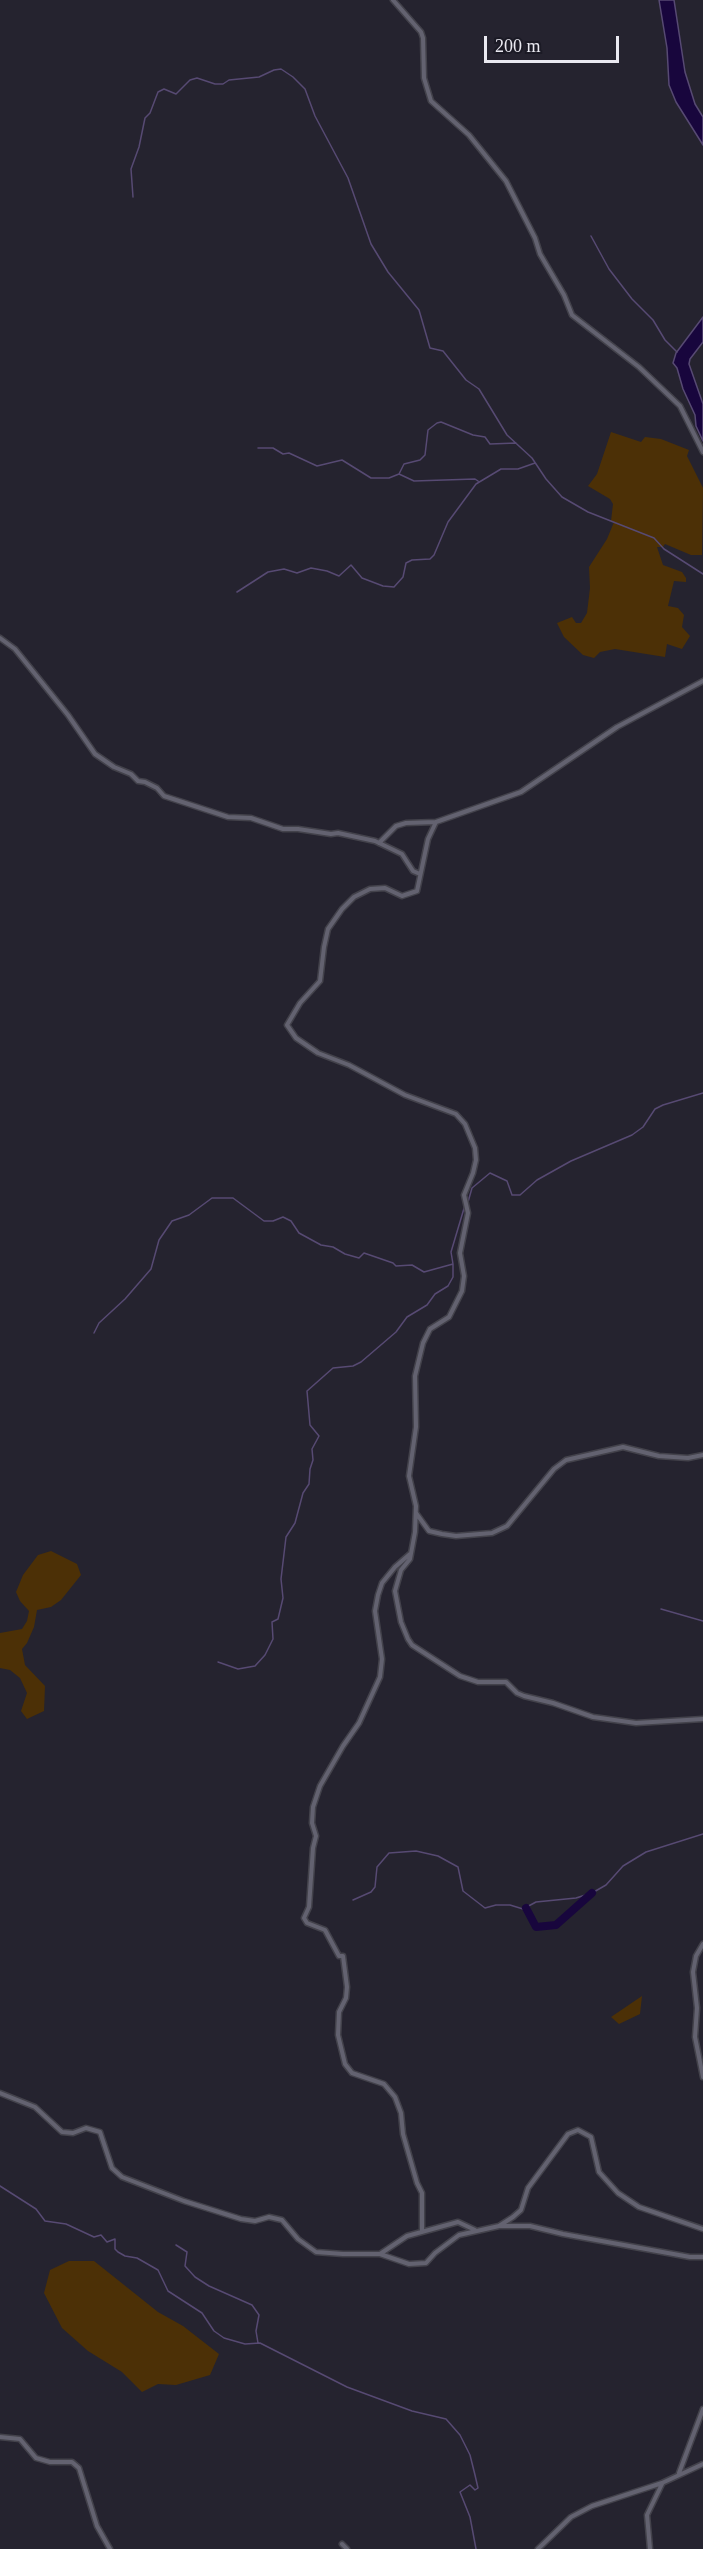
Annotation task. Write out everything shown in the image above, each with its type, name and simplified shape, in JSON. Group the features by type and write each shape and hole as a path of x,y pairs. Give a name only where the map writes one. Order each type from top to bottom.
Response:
{"street":[{"path":"393,0 421,32 424,78 431,101 469,135 506,182 535,238 540,254 560,286 572,315 639,367 680,406 703,452"},
{"path":"0,638 15,649 68,715 95,754 114,767 131,774 138,782 145,782 158,789 164,796 228,817 252,818 283,829 338,833 379,843 402,854 413,871 420,874"},
{"path":"379,843 396,826 406,823 435,822 521,792 617,727 703,681"},
{"path":"435,822 428,839 417,891 409,896 402,896 377,887 362,892 342,909 328,929 320,981 300,1003 287,1025 296,1038 318,1053 349,1065 405,1095 456,1114 468,1131 475,1148 476,1160 464,1196 468,1213 460,1253 464,1276 462,1291 449,1317 430,1329 423,1343 416,1376 416,1427 409,1476 416,1506 410,1559 405,1563 396,1583 395,1591 401,1622 412,1646 460,1676 478,1682 506,1682 517,1693 593,1717 636,1723 703,1719"},
{"path":"415,1513 429,1531 456,1536 492,1533 507,1526 554,1469 566,1460 623,1447 659,1456 687,1458 703,1455"},
{"path":"410,1554 382,1583 378,1595 375,1611 382,1659 380,1677 359,1723 320,1786 313,1807 312,1823 316,1836 313,1848 309,1907 304,1918 307,1923 325,1930 339,1956 343,1956 347,1987 346,1998 339,2012 338,2035 345,2064 352,2073 384,2084 394,2097 401,2113 403,2134 422,2193 422,2231"},
{"path":"703,1944 696,1956 693,1972 697,2008 694,2037 703,2077"},
{"path":"0,2093 35,2107 63,2132 73,2133 86,2128 100,2132 112,2168 122,2177 184,2201 241,2219 255,2221 269,2217 282,2220 298,2239 316,2252 380,2254 409,2264 426,2263 435,2253 459,2235 499,2226 530,2226 690,2257 703,2257"},
{"path":"499,2226 520,2210 528,2188 568,2134 578,2130 591,2137 599,2172 618,2193 639,2207 703,2229"},
{"path":"380,2254 407,2236 458,2222 476,2230"},
{"path":"679,2474 703,2409"},
{"path":"0,2437 20,2439 36,2458 50,2462 72,2462 79,2468 97,2526 110,2549"},
{"path":"538,2549 571,2517 592,2506 662,2483 703,2464"},
{"path":"650,2549 647,2515 662,2483"},
{"path":"342,2544 347,2549"}],"shaded area":[{"path":"659,0 674,0 685,72 695,104 703,117 703,145 676,102 669,85 667,48"},
{"path":"703,317 703,342 690,359 689,364 703,404 703,441 677,368 673,363 676,353"},
{"path":"611,432 641,442 645,437 661,439 689,450 687,456 703,488 702,555 691,555 665,544 663,547 657,547 663,565 682,572 686,578 686,582 674,581 668,606 678,608 684,615 682,627 690,636 682,649 667,644 665,657 615,649 600,652 594,658 583,655 564,637 557,623 572,617 576,623 581,623 587,613 590,588 589,567 607,539 614,522 611,521 613,504 610,499 588,486 597,474"},
{"path":"51,1551 77,1564 81,1575 61,1600 51,1607 37,1610 34,1627 22,1649 25,1665 45,1686 44,1711 27,1719 21,1711 27,1693 20,1678 10,1670 0,1668 0,1633 22,1629 27,1621 29,1611 16,1592 23,1575 38,1555"},
{"path":"642,1996 640,2014 619,2024 611,2017"},
{"path":"69,2261 94,2261 158,2312 183,2326 219,2354 210,2375 176,2385 158,2384 142,2392 122,2372 88,2351 62,2328 44,2293 50,2270"}],"waterway":[{"path":"133,197 131,169 139,147 145,118 150,113 158,92 164,89 176,94 190,80 197,78 223,84 229,80 259,77 281,69 305,89 315,116 348,178 371,244 388,272 419,310 430,348 443,351 466,380 479,389 507,435 532,458 562,497 588,512 654,538 664,549 703,574"},
{"path":"591,236 609,269 677,352"},
{"path":"258,448 273,448 317,466 342,460 371,478 389,478 399,474 404,464 420,460 425,455 428,430 437,423 441,422 473,435 485,437 490,444 516,443"},
{"path":"237,592 268,572 284,569 297,573 311,568 339,576 351,565 362,578 383,586 394,587 403,577 406,563 412,560 430,559 434,555 448,522 476,484 501,469 518,469 535,463"},
{"path":"399,474 414,481 475,479 478,481"},
{"path":"468,1202 472,1188 490,1173 507,1181 512,1195 520,1195 537,1180 571,1161 632,1135 643,1127 655,1109 703,1093"},
{"path":"94,1333 99,1323 125,1299 151,1269 159,1240 172,1221 189,1215 212,1198 233,1198 264,1221 273,1221 283,1217 291,1221 299,1233 345,1254 359,1258 364,1253 396,1266 412,1265 424,1272 453,1264 451,1252 465,1205"},
{"path":"218,1662 238,1669 255,1666 265,1655 273,1639 272,1622 278,1619 283,1598 281,1579 286,1537 295,1523 303,1493 309,1484 313,1460 312,1449 319,1436 310,1425 307,1391 333,1368 353,1366 361,1362 396,1332 407,1317 427,1305 435,1294 448,1286 453,1277 453,1264"},
{"path":"661,1609 703,1621"},
{"path":"353,1900 371,1892 375,1887 377,1867 389,1853 416,1851 438,1856 458,1867 463,1891 485,1908 510,1905 523,1909 536,1902 576,1898 592,1893 606,1885 623,1866 646,1852 703,1834"},
{"path":"526,1908 536,1927 556,1925 592,1893"},
{"path":"0,2186 36,2209 45,2221 66,2224 94,2237 101,2235 107,2242 115,2239 115,2249 118,2252 137,2258 158,2270 168,2291 202,2313 214,2331 224,2338 245,2344 260,2343 347,2387 412,2411 446,2419 460,2435 470,2455 475,2475 478,2488 475,2490 470,2485 460,2492 470,2517 476,2549"},
{"path":"176,2245 187,2252 185,2266 195,2277 209,2286 252,2305 259,2315 256,2331 258,2343"}]}
